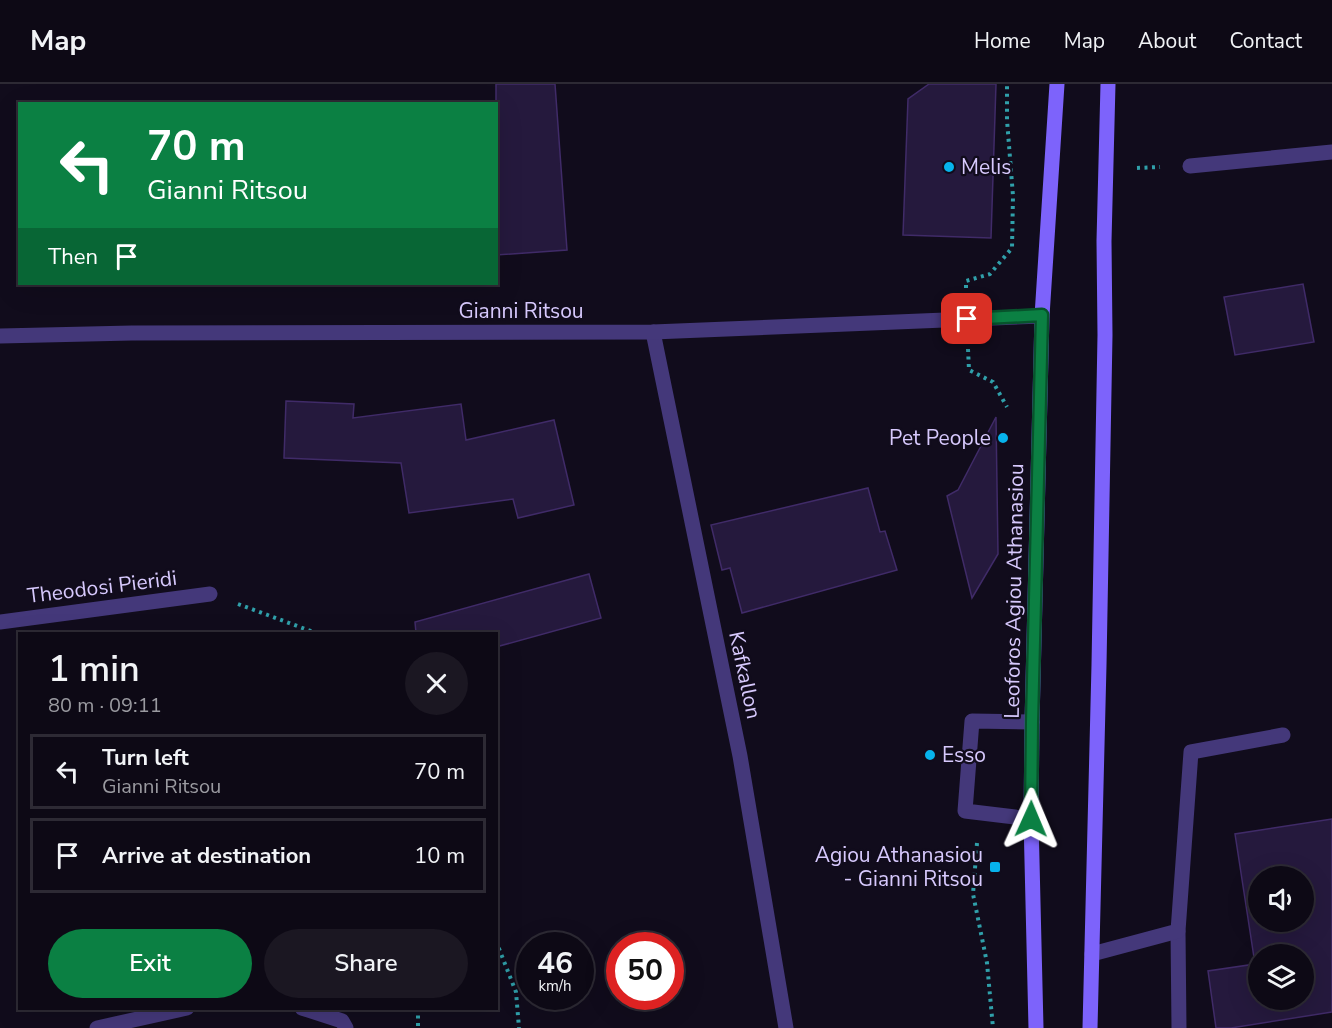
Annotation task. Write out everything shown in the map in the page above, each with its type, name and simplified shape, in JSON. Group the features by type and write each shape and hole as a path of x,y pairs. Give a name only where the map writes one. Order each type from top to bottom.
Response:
{"main road":[{"name":"Leoforos Agiou Athanasiou","path":"1036,1028 1031,819 1032,722 1042,315 1057,84"},
{"path":"1090,1028 1105,346 1104,241 1108,84"}],"street":[{"path":"1190,166 1332,152"},
{"name":"Gianni Ritsou","path":"0,336 144,333 653,332 1042,315"},
{"name":"Kafkallon","path":"653,332 740,756 786,1028"},
{"name":"Theodosi Pieridi","path":"0,622 210,594"},
{"path":"1031,819 965,811 972,721 1032,722"},
{"path":"1179,1028 1178,931 1191,752 1283,735"},
{"path":"1092,954 1178,931"},
{"path":"97,1028 178,1010"},
{"path":"307,1010 344,1025"}],"path":[{"path":"1007,84 1007,120 1013,196 1012,248 990,274 966,281 969,370 993,382 1008,409"},
{"path":"210,594 313,632"},
{"path":"980,813 973,894 987,963 993,1028"},
{"path":"498,946 516,992 519,1028"},
{"path":"418,1010 418,1028"}],"building":[{"path":"496,84 555,84 567,250 498,255 498,102 496,102"},
{"name":"Melis","path":"929,84 996,84 991,238 903,235 908,99"},
{"path":"1303,284 1314,342 1235,355 1224,297"},
{"path":"286,401 354,404 353,418 461,404 466,440 554,420 574,505 518,518 513,499 409,513 401,463 284,458"},
{"path":"996,417 998,554 972,598 947,496 958,490"},
{"path":"868,488 880,532 885,531 897,570 742,613 730,568 722,570 711,525"},
{"path":"589,574 601,618 498,646 498,632 416,632 415,622"},
{"path":"1332,819 1332,1012 1231,1028 1216,1028 1208,971 1248,965 1248,1010 1314,1010 1314,944 1252,944 1250,932 1314,932 1314,866 1248,866 1248,918 1235,834"}],"place":[{"name":"Melis","path":"949,167"},
{"name":"Pet People","path":"1003,438"},
{"name":"Esso","path":"930,755"},
{"name":"Agiou Athanasiou - Gianni Ritsou","path":"995,867"}],"route":[{"path":"967,319 1042,315 1031,819"}]}
